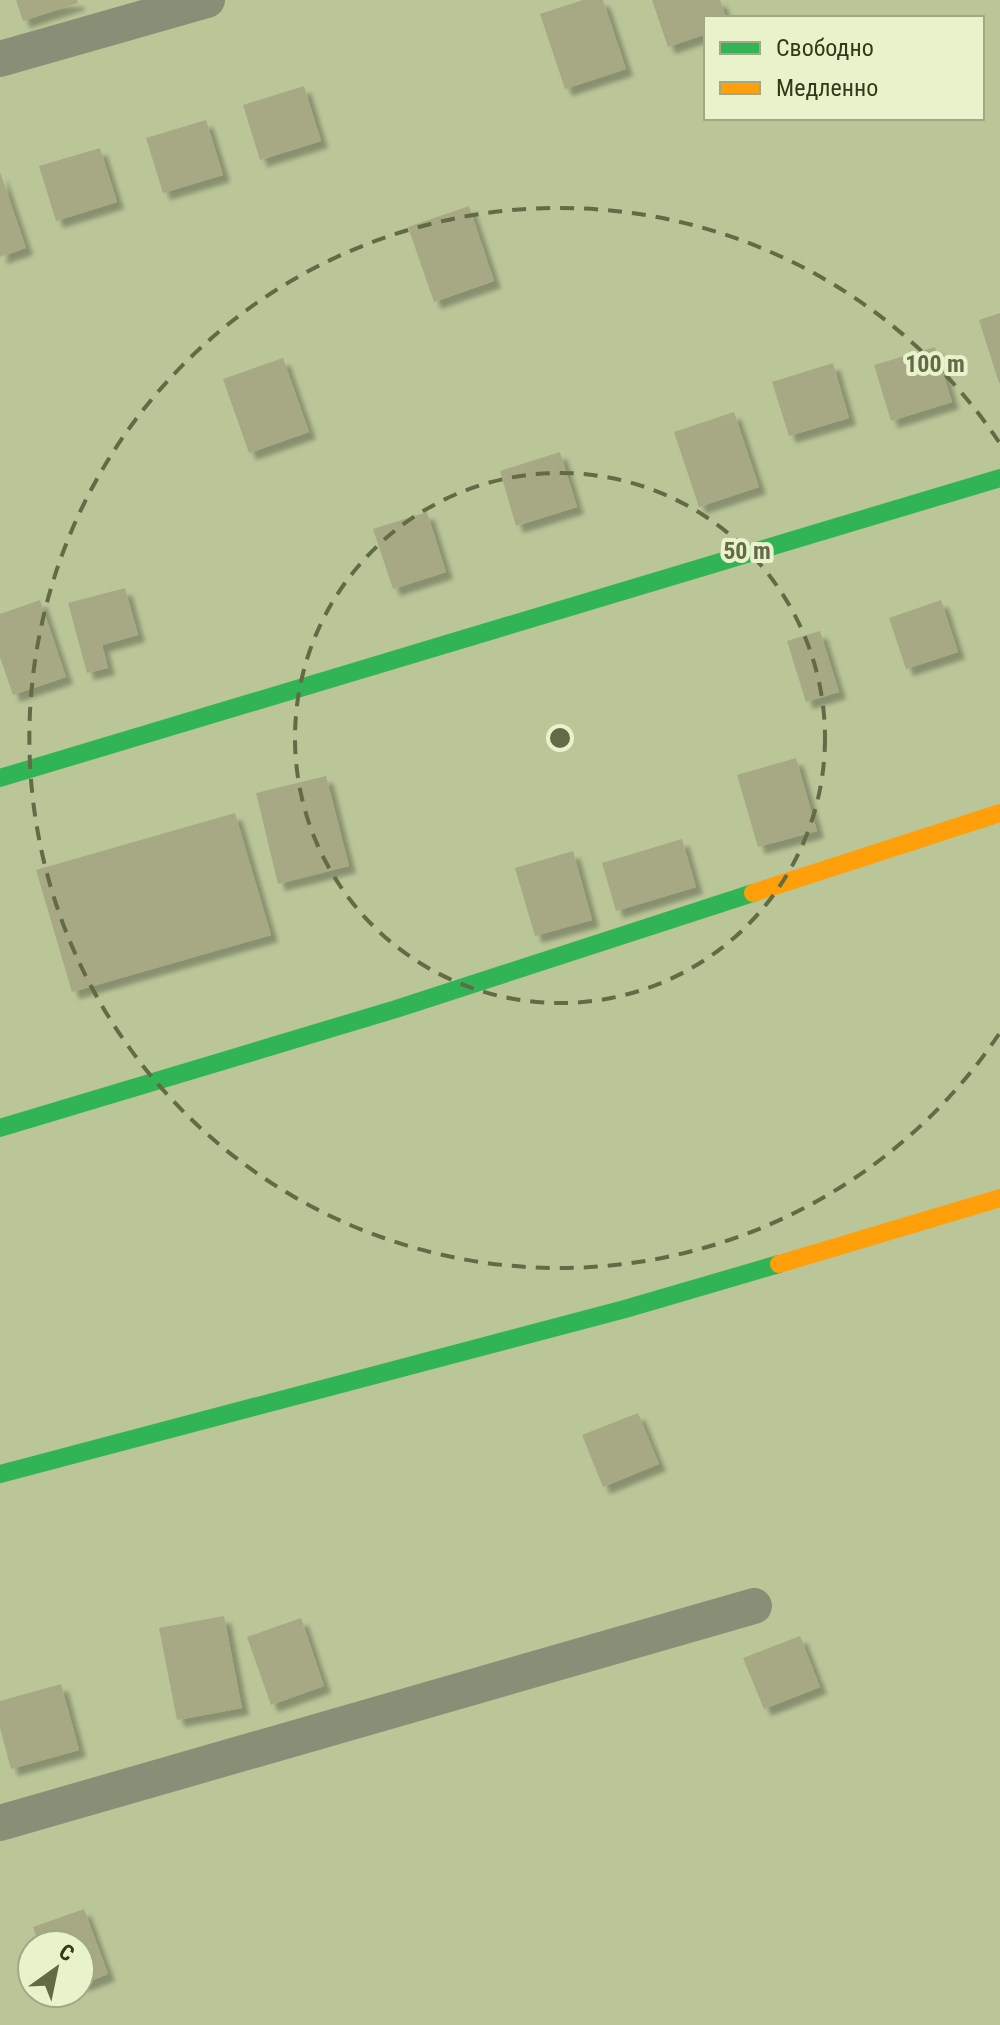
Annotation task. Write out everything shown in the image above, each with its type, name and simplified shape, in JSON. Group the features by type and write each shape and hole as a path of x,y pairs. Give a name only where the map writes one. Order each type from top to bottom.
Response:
{"street":[{"path":"0,59 207,0"},
{"path":"0,778 1000,478"},
{"path":"0,1128 396,1009 1000,813"},
{"path":"0,1474 625,1309 1000,1198"},
{"path":"0,1823 754,1606"}],"building":[{"path":"16,0 77,0 78,3 23,21"},
{"path":"583,0 603,0 626,69 565,89 540,14"},
{"path":"652,0 720,0 725,16 704,16 704,35 668,47"},
{"path":"304,86 321,141 260,160 243,105"},
{"path":"206,120 223,175 163,193 146,138"},
{"path":"100,148 117,202 56,221 39,166"},
{"path":"0,172 26,248 0,257"},
{"path":"469,206 494,281 434,302 408,227"},
{"path":"1000,313 1000,383 999,383 979,320"},
{"path":"935,347 952,402 891,421 874,365"},
{"path":"283,358 309,432 249,453 223,379"},
{"path":"833,363 849,418 789,436 772,382"},
{"path":"734,412 759,487 699,507 674,432"},
{"path":"560,452 577,507 516,526 500,471"},
{"path":"427,512 446,572 393,589 373,529"},
{"path":"125,588 138,635 102,645 108,668 87,673 68,603"},
{"path":"40,600 66,677 13,695 0,657 0,614"},
{"path":"941,600 958,652 906,669 889,618"},
{"path":"820,631 839,692 806,702 787,641"},
{"path":"796,758 817,831 758,847 737,775"},
{"path":"326,776 349,866 278,884 256,793"},
{"path":"235,813 271,935 72,992 36,870"},
{"path":"682,839 696,887 616,911 602,863"},
{"path":"573,851 592,920 535,936 515,868"},
{"path":"638,1413 659,1464 603,1487 582,1435"},
{"path":"224,1616 242,1708 177,1720 159,1628"},
{"path":"301,1618 324,1686 271,1705 247,1637"},
{"path":"800,1636 820,1687 764,1709 743,1658"},
{"path":"61,1684 79,1750 11,1769 0,1728 0,1701"},
{"path":"84,1909 91,1929 34,1929"},
{"path":"96,1942 108,1974 96,1979"}],"traffic: fast":[{"path":"0,778 1000,478"},
{"path":"0,1128 396,1009 753,893"},
{"path":"0,1474 625,1309 779,1264"}],"traffic: slow":[{"path":"753,893 1000,813"},
{"path":"779,1264 1000,1198"}]}
